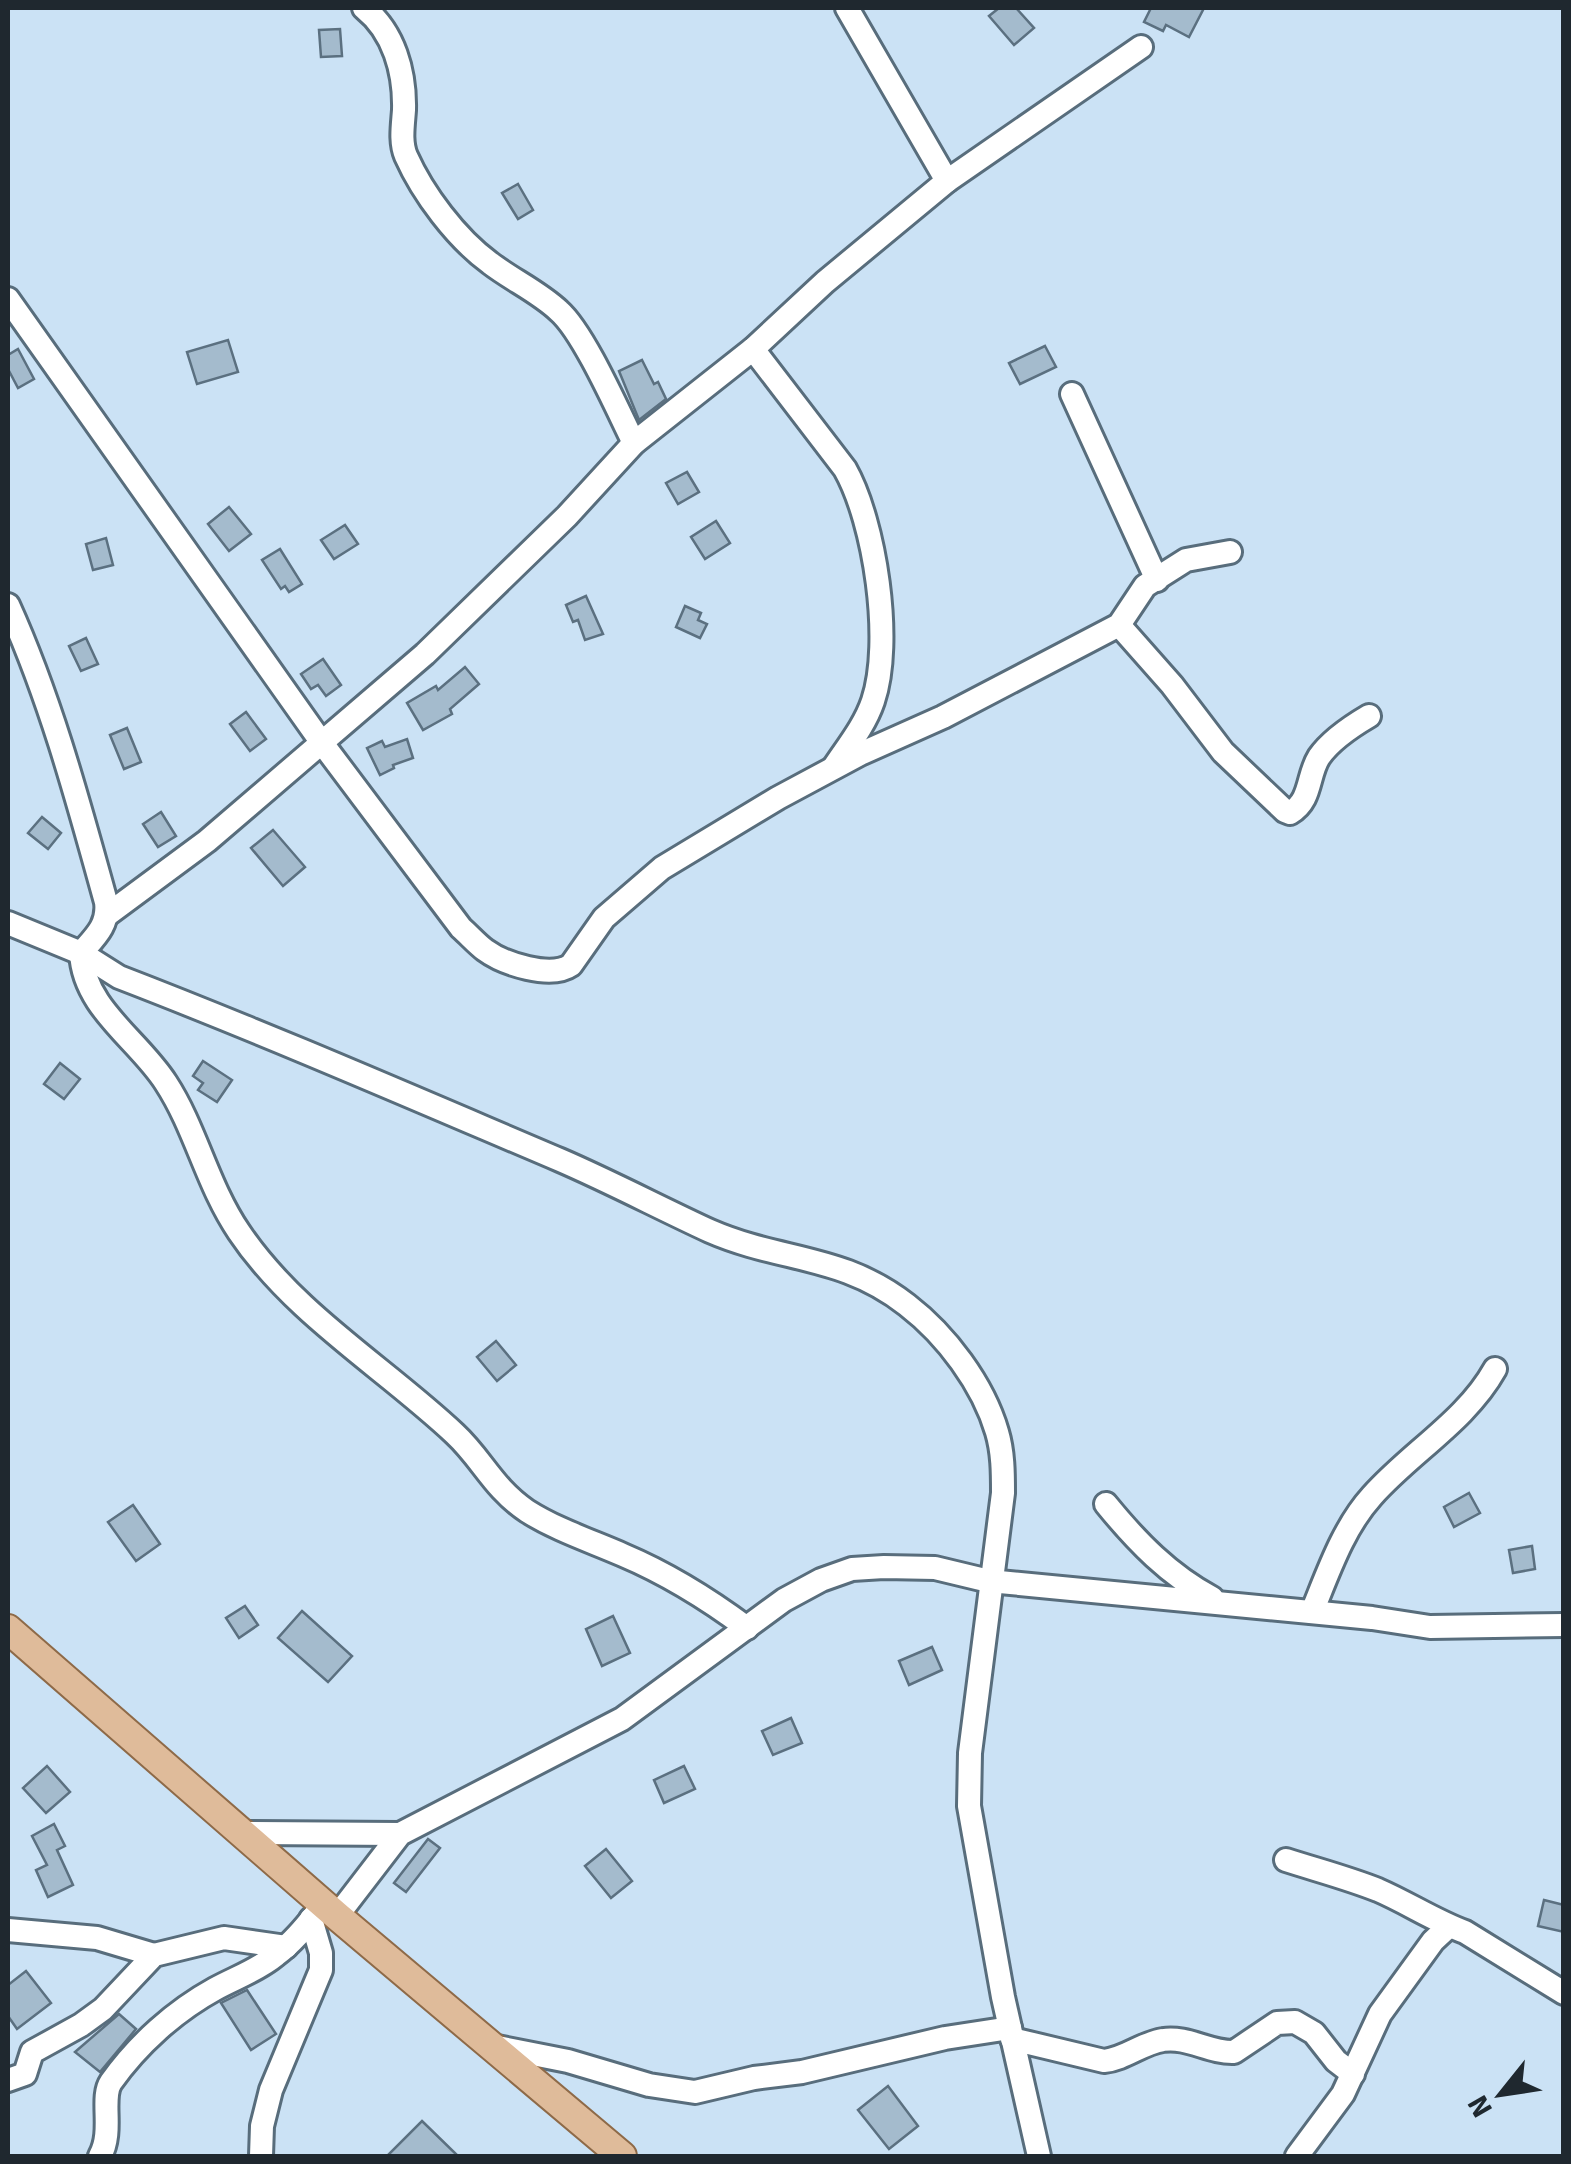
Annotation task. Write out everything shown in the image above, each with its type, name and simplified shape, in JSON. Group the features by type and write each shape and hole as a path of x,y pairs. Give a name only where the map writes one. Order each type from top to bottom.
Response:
{"main road":[{"path":"8,1629 244,1833 324,1913 492,2046 622,2156"}],"street":[{"path":"364,8 380,20 394,50 404,102 405,154 444,218 465,243 562,313 612,397 634,444"},
{"path":"847,8 947,180"},
{"path":"107,915 207,842 425,654 567,516 634,444 753,349 825,282 947,180 1141,47"},
{"path":"8,298 322,743 462,928 487,952 548,971 570,964 604,918 662,868 832,769 1119,626 1145,586 1186,560 1230,552"},
{"path":"753,349 844,469 855,488 870,549 884,636 880,675 861,727 832,769"},
{"path":"1072,394 1157,580"},
{"path":"8,604 44,692 70,772 107,915 102,929 81,953 82,974 105,1012 164,1079 226,1212 269,1269 305,1305 454,1433 491,1480 526,1510 656,1570 709,1600 747,1628"},
{"path":"1119,626 1224,752 1284,811 1290,813 1301,804 1318,758 1369,716"},
{"path":"8,923 81,953 119,977 562,1161 713,1232 750,1246 858,1273 932,1326 983,1397 998,1433 1003,1492 970,1753 969,1806 1011,2033 1039,2156"},
{"path":"1312,1612 1345,1537 1372,1497 1479,1394 1495,1370"},
{"path":"1106,1504 1172,1572 1224,1604"},
{"path":"100,2156 108,2137 109,2085 131,2058 192,2002 273,1958 324,1913 400,1834 608,1727 784,1600 821,1580 852,1570 935,1568 989,1580 1430,1627 1560,1624"},
{"path":"244,1833 400,1834"},
{"path":"1286,1860 1381,1891 1448,1927 1466,1932 1564,1993"},
{"path":"262,2156 262,2126 271,2090 321,1970 324,1913"},
{"path":"1297,2156 1343,2094 1380,2014 1433,1941 1448,1927"},
{"path":"8,1930 97,1938 154,1955 224,1938 286,1947"},
{"path":"8,2080 26,2074 32,2052 102,2009 154,1955"},
{"path":"492,2046 568,2061 649,2085 695,2092 802,2072 944,2038 1011,2033 1104,2061 1168,2039 1234,2052 1278,2023 1295,2022 1314,2033 1336,2062 1354,2074"}],"building":[{"path":"999,8 1016,8 1034,28 1014,45 989,16"},
{"path":"1151,8 1204,8 1189,37 1166,25 1163,31 1144,22"},
{"path":"340,29 342,56 321,57 319,30"},
{"path":"518,184 533,210 518,219 502,193"},
{"path":"228,340 238,372 197,384 187,352"},
{"path":"1045,346 1056,367 1020,384 1009,363"},
{"path":"18,349 34,379 18,388 8,369 8,355"},
{"path":"642,360 666,399 639,420 619,371"},
{"path":"687,472 699,492 678,504 666,483"},
{"path":"229,507 251,534 229,551 208,524"},
{"path":"716,521 730,543 705,559 691,537"},
{"path":"345,525 358,544 334,559 321,540"},
{"path":"106,538 113,565 93,570 86,544"},
{"path":"280,549 302,584 289,592 285,586 281,589 262,560"},
{"path":"586,596 603,634 585,640 578,620 573,622 566,605"},
{"path":"685,606 701,613 698,620 707,624 700,638 676,627"},
{"path":"86,638 98,664 81,671 69,646"},
{"path":"323,659 341,685 326,696 318,685 311,689 301,674"},
{"path":"465,667 479,684 450,709 452,714 423,730 407,703 436,686 438,690"},
{"path":"246,712 266,739 250,751 230,724"},
{"path":"127,728 141,762 124,769 110,735"},
{"path":"407,739 413,758 380,775 367,748 382,741 385,747"},
{"path":"161,812 176,836 158,847 143,824"},
{"path":"42,817 61,833 48,849 28,833"},
{"path":"273,830 305,867 283,886 251,848"},
{"path":"203,1061 232,1080 217,1102 198,1090 203,1083 193,1076"},
{"path":"60,1063 80,1079 64,1099 44,1084"},
{"path":"496,1341 516,1365 497,1381 477,1357"},
{"path":"1469,1493 1480,1513 1454,1527 1444,1507"},
{"path":"133,1505 160,1544 136,1561 108,1522"},
{"path":"1532,1546 1535,1569 1513,1573 1509,1550"},
{"path":"245,1606 258,1625 239,1638 226,1618"},
{"path":"302,1611 352,1656 328,1682 278,1638"},
{"path":"613,1616 630,1653 602,1666 586,1629"},
{"path":"932,1647 942,1670 909,1685 899,1661"},
{"path":"791,1718 802,1743 773,1755 762,1731"},
{"path":"47,1766 70,1792 46,1813 23,1788"},
{"path":"684,1766 695,1789 664,1803 654,1780"},
{"path":"54,1824 65,1846 57,1850 73,1885 48,1897 36,1870 47,1865 32,1836"},
{"path":"428,1839 440,1848 406,1892 394,1883"},
{"path":"606,1849 632,1881 611,1898 585,1866"},
{"path":"1544,1900 1564,1905 1564,1932 1538,1926"},
{"path":"26,1971 51,2003 17,2029 8,2016 8,1985"},
{"path":"247,1990 276,2034 251,2050 221,2003"},
{"path":"119,2014 136,2029 100,2072 75,2052"},
{"path":"888,2086 918,2126 889,2149 858,2110"},
{"path":"422,2121 458,2156 387,2156"}]}
